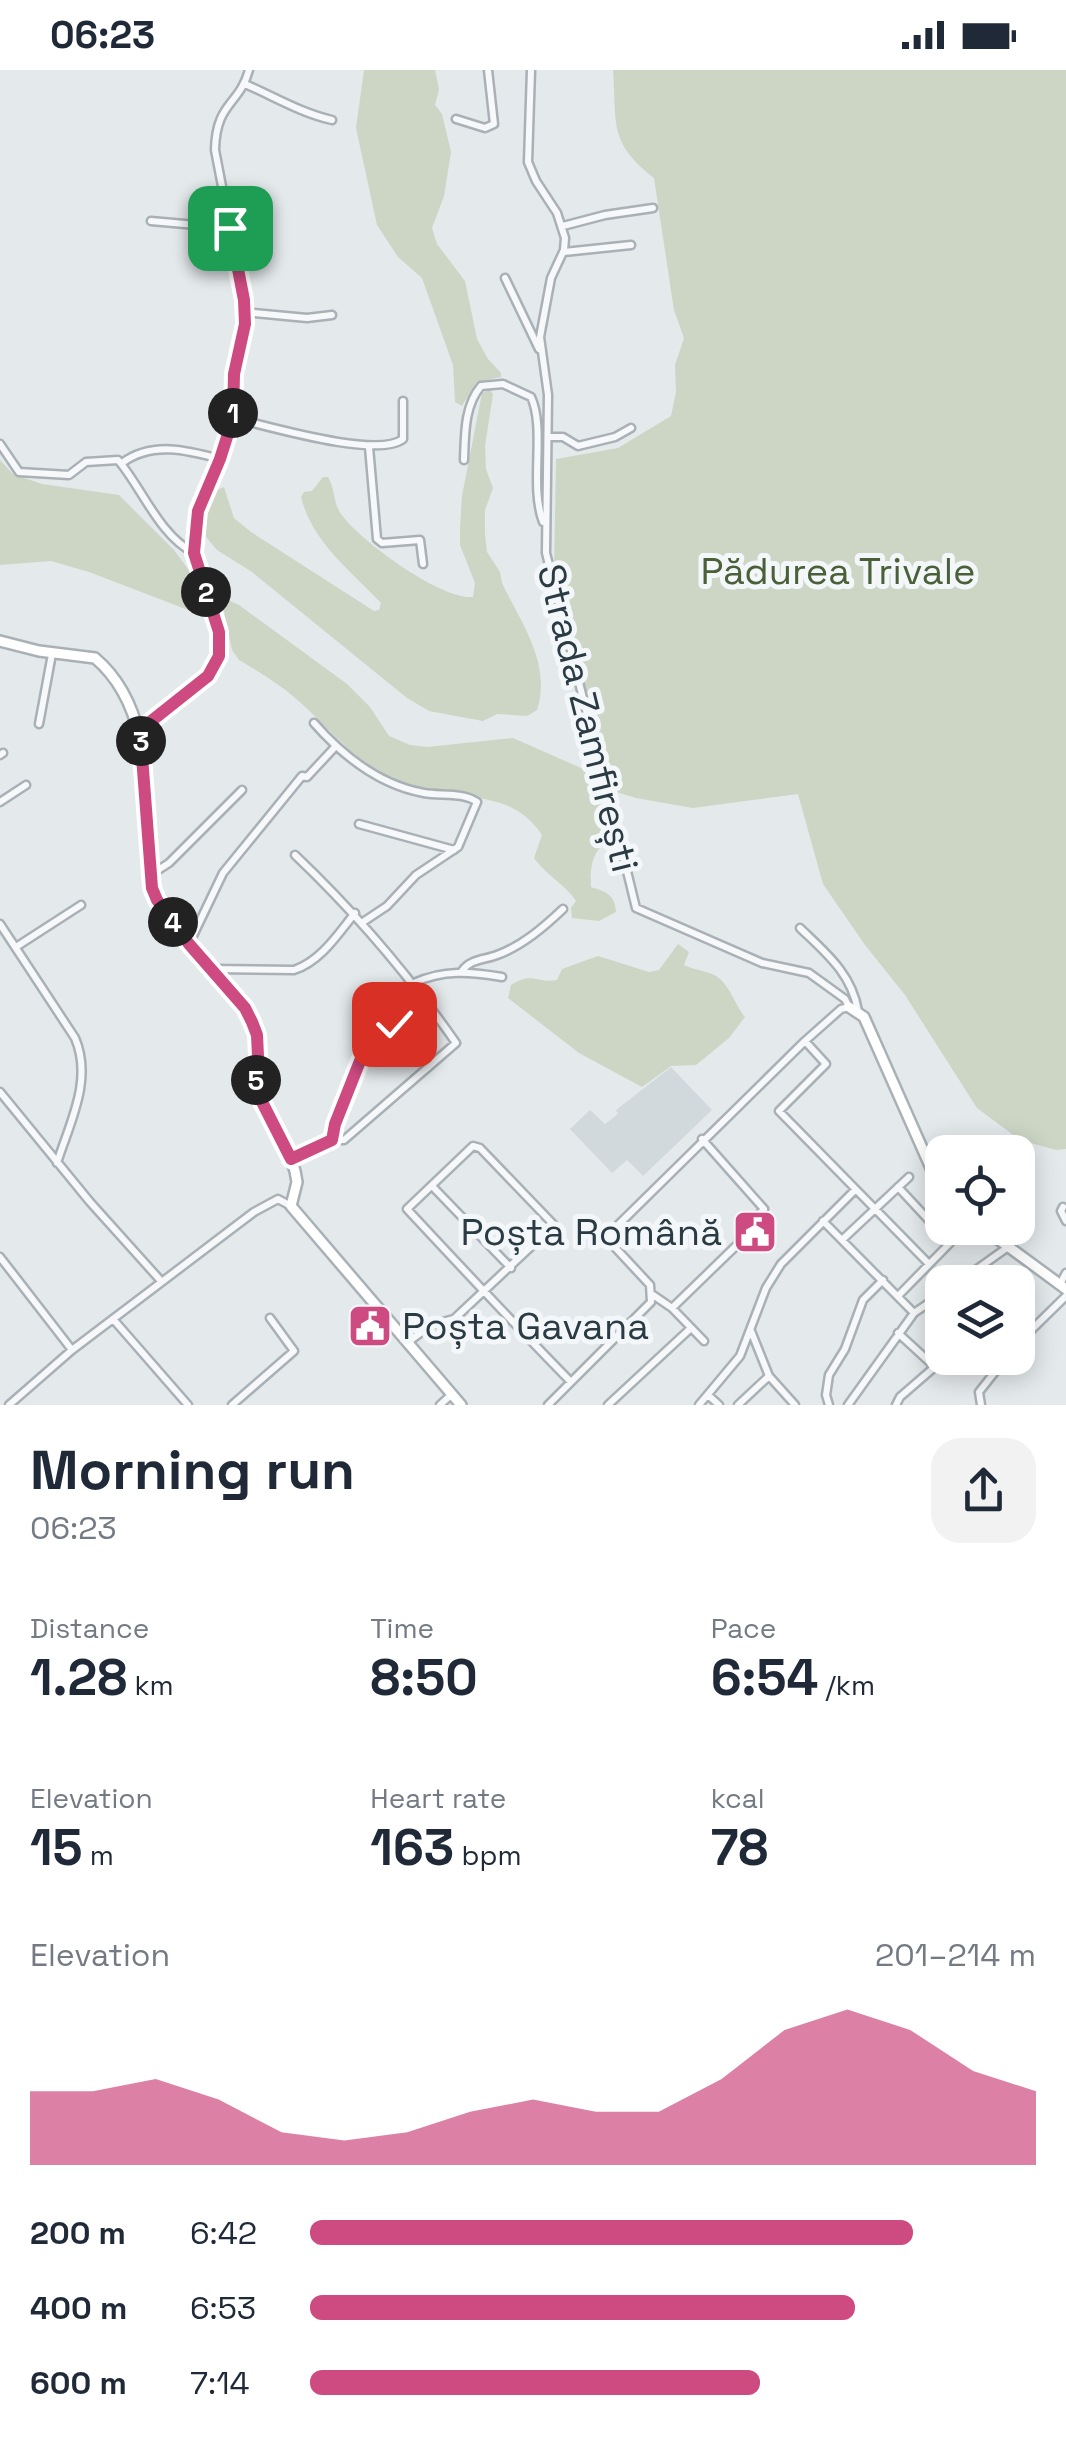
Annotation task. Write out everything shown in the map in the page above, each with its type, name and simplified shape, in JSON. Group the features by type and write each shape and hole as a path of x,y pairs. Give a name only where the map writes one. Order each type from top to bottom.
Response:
{"main road":[{"path":"0,640 52,654 85,655 99,660 128,703 140,730 150,874 157,900 209,969 245,1008 252,1022 257,1035 260,1098 291,1159 296,1182 291,1206 461,1405"},
{"name":"Strada Zamfirești","path":"854,1009 864,1017 925,1155"},
{"path":"1005,1245 1063,1286"}],"street":[{"path":"140,730 208,676 219,656 219,632 194,553 198,511 233,418 234,374 244,312 215,150 216,129 220,115 245,84 249,70"},
{"path":"456,119 484,128 494,124 488,70"},
{"path":"531,70 528,162 563,226 653,208"},
{"path":"245,84 294,106 301,114 332,120"},
{"path":"150,220 230,228"},
{"name":"Strada Zamfirești","path":"563,226 561,256 547,296 540,351 548,395 544,527 556,600 636,908 762,963 809,972 854,1009"},
{"path":"561,256 631,245"},
{"path":"505,278 540,351"},
{"path":"244,312 307,318 332,315"},
{"path":"464,460 467,419 475,392 481,386 503,384 531,397 536,416 537,490 544,527"},
{"path":"233,418 368,448 394,446 403,439 403,402"},
{"path":"548,438 563,437 578,446 615,437 631,428"},
{"path":"0,444 18,472 69,475 86,462 122,463 155,448 220,459"},
{"path":"368,448 377,539 382,544 418,540 422,564"},
{"path":"122,463 142,496 184,548 194,553"},
{"path":"39,724 52,654"},
{"path":"314,723 335,746 364,768 403,788 468,797 476,802 463,841 416,875 386,906 363,922"},
{"path":"189,944 202,910 243,845 302,776 307,778 335,746"},
{"path":"0,802 26,785"},
{"path":"150,874 168,863 242,790"},
{"path":"359,824 454,850"},
{"path":"291,1159 332,1140 344,1140 357,1131 456,1042 363,922 295,855"},
{"path":"16,947 81,905"},
{"path":"462,971 470,962 510,950 564,909"},
{"path":"209,969 294,970 306,966 355,913"},
{"path":"0,924 75,1038 82,1058 82,1086 57,1162"},
{"path":"704,1341 672,1308 653,1295 650,1284 608,1236 805,1040 840,1010 854,1009 855,993 845,974 800,928"},
{"path":"414,983 432,974 462,971 502,977"},
{"path":"332,1140 360,1061 394,1024"},
{"path":"805,1040 826,1064 778,1111 929,1264"},
{"path":"0,1092 161,1282"},
{"path":"672,1308 738,1243 738,1237 764,1209 702,1140"},
{"path":"408,1342 430,1324 454,1319 484,1293 511,1268 552,1228 553,1222 480,1148 473,1146 408,1209 484,1293 570,1381"},
{"path":"843,1239 909,1177"},
{"path":"432,1186 511,1268"},
{"path":"898,1187 950,1243 898,1296"},
{"path":"699,1405 740,1356 774,1273 855,1190"},
{"path":"9,1405 72,1350 269,1202 278,1199 291,1206"},
{"path":"1063,1207 1066,1221"},
{"path":"823,1221 914,1313"},
{"path":"986,1265 1008,1247"},
{"path":"0,1257 72,1350"},
{"path":"1063,1286 1066,1272"},
{"path":"829,1405 829,1374 845,1349 863,1300 882,1280"},
{"path":"548,1405 646,1308 653,1295"},
{"path":"1035,1326 1066,1296"},
{"path":"848,1405 898,1333 925,1306"},
{"path":"232,1405 294,1351 270,1318"},
{"path":"113,1319 188,1405"},
{"path":"608,1405 691,1328"},
{"path":"750,1330 769,1376 794,1405"},
{"path":"898,1333 925,1358"},
{"path":"896,1405 926,1375"},
{"path":"981,1405 979,1392 992,1375"},
{"path":"738,1405 769,1376"},
{"path":"440,1405 452,1394"},
{"path":"708,1395 719,1405"}],"shaded area":[{"path":"671,1067 712,1110 643,1176 627,1160 612,1173 570,1129 590,1110 605,1124 618,1114 616,1110"}],"green space":[{"path":"364,70 435,70 439,89 435,105 442,114 451,152 444,196 432,228 437,244 465,281 477,339 501,373 501,377 477,382 462,406 455,402 453,365 422,278 398,257 377,225 356,128"},
{"name":"Pădurea Trivale","path":"613,70 1066,70 1066,1149 1035,1144 1035,1135 1013,1135 977,1108 905,995 823,884 798,794 693,808 610,790 554,573 556,459 618,448 671,416 676,392 675,365 684,338 674,310 654,178 629,154 616,118"},
{"path":"490,390 493,394 485,446 486,469 493,488 485,510 487,552 532,644 541,676 541,693 537,710 527,716 497,714 483,721 429,711 407,698 252,572 217,550 206,537 204,527 211,493 224,487 234,518 251,532 374,611 379,610 381,603 323,542 306,513 301,497 304,492 312,491 323,477 328,477 341,514 365,539 422,579 473,597 475,583 460,545 462,496 482,393"},
{"path":"0,460 13,474 42,484 119,495 174,550 191,573 196,613 51,561 0,565"},
{"path":"221,597 239,605 347,684 370,707 389,736 427,747 513,738 590,772 599,786 614,838 594,858 591,887 609,895 616,912 599,921 572,918 571,908 576,901 534,858 542,835 513,808 478,798 421,790 388,777 361,759 287,691 239,660 232,650"},
{"path":"678,944 689,952 684,965 721,980 745,1017 729,1038 696,1065 671,1066 642,1087 579,1053 508,998 511,985 518,981 557,980 562,969 598,956 649,972 659,970"}],"place":[{"name":"Poșta Română","path":"755,1232"},
{"name":"Poșta Gavana","path":"370,1326"}],"route":[{"path":"230,228 245,324 234,374 233,418 198,511 194,553 219,632 219,656 197,687 140,730 152,888 189,944 245,1008 257,1035 260,1098 291,1159 332,1140 360,1061 394,1024"}]}
